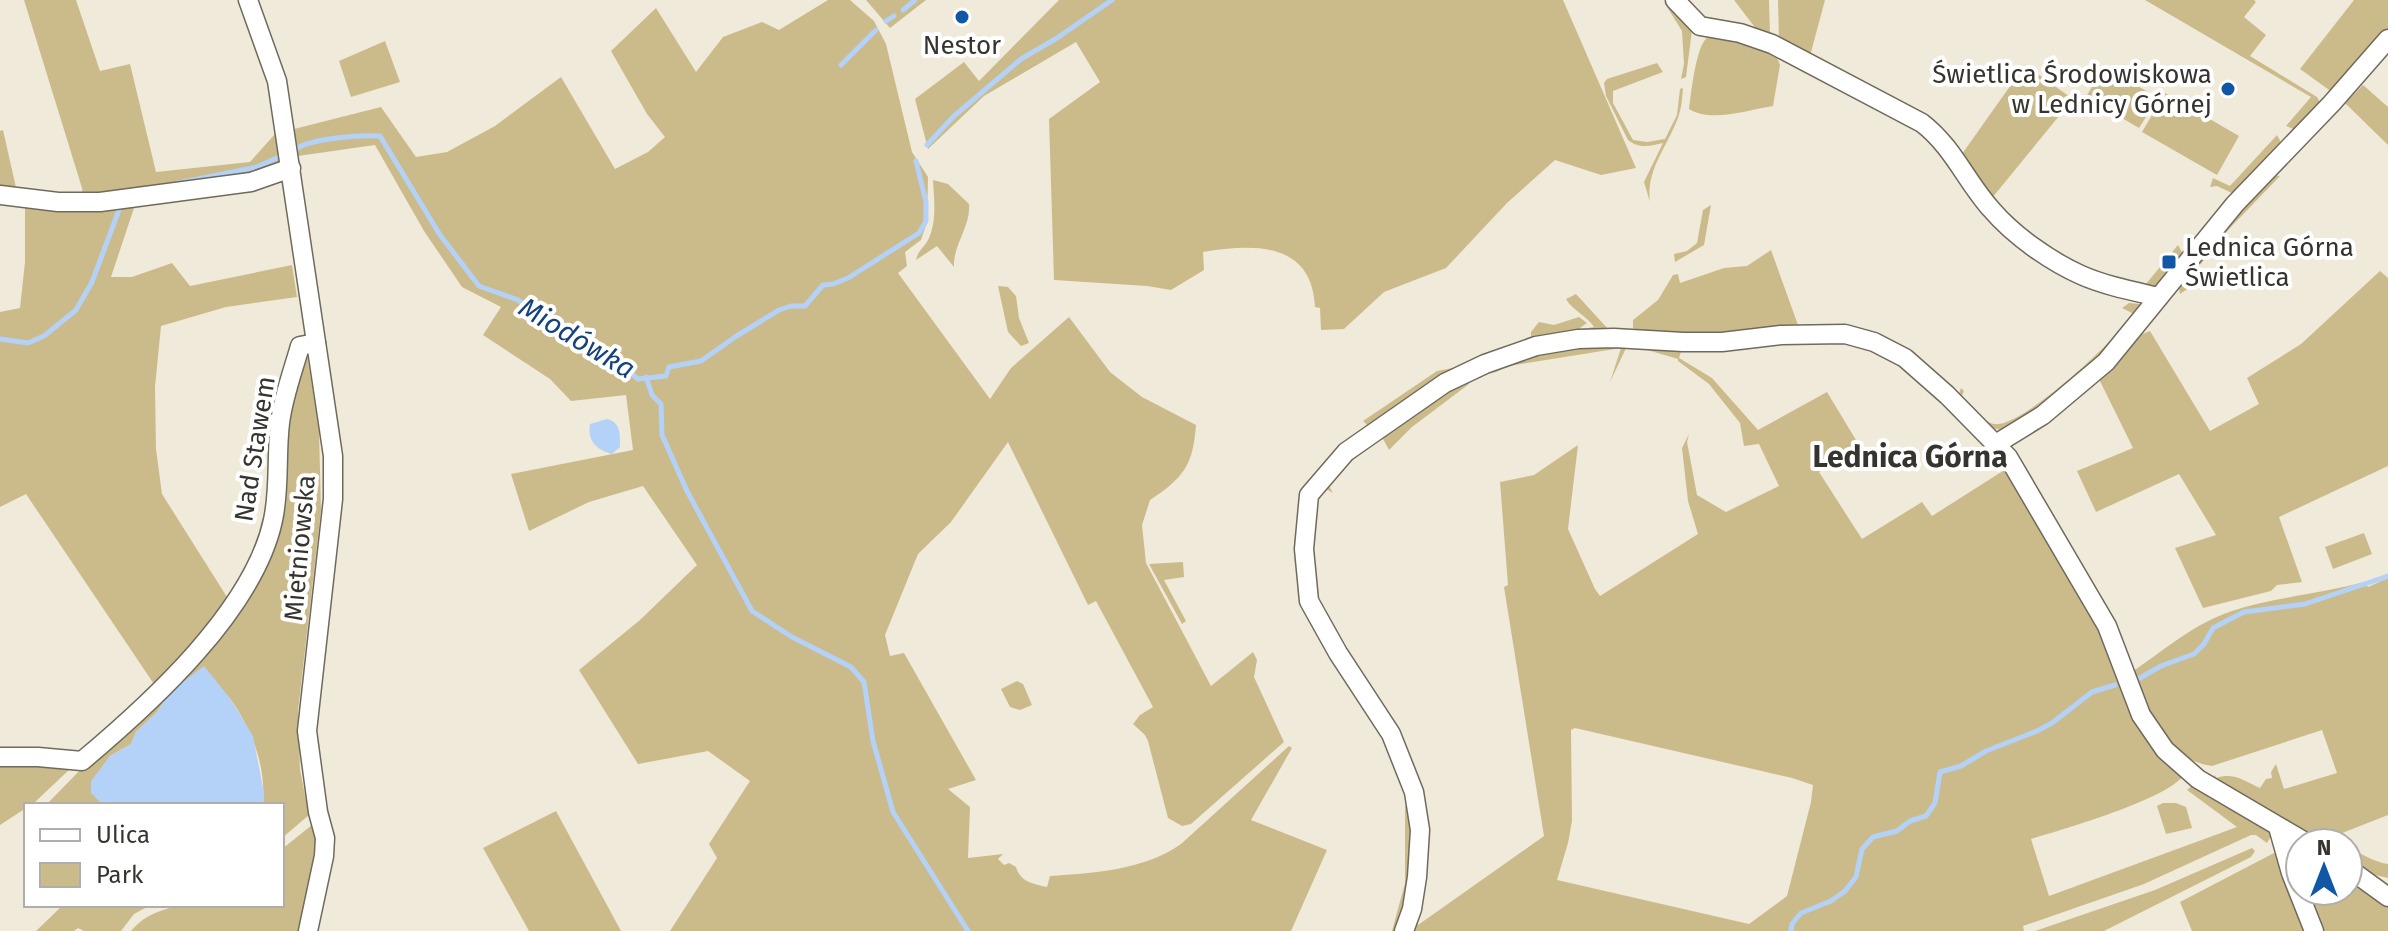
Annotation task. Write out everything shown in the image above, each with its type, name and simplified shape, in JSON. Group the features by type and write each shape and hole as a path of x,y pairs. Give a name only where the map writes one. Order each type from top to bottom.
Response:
{"street":[{"name":"Mietniowska","path":"248,0 277,81 333,456 333,499 307,731 318,812 325,838 308,931"},
{"path":"1675,0 1700,26 1740,33 1772,44 1922,123 1953,154 1992,210 2033,244 2082,275 2159,297"},
{"path":"1996,444 2043,415 2106,362 2235,204 2332,103 2388,39"},
{"path":"0,195 58,202 100,202 251,182 291,168"},
{"path":"1404,931 1412,909 1417,877 1420,830 1414,792 1391,734 1338,653 1309,601 1304,549 1309,495 1346,452 1445,383 1485,364 1536,346 1599,338 1722,342 1827,333 1861,338 1891,349 1905,358 2008,457 2107,626 2141,715 2165,750 2198,779 2284,830"},
{"name":"Nad Stawem","path":"0,757 82,761 174,679 238,598 256,567 274,517 280,419 300,346 316,343"},
{"path":"2278,827 2291,873 2314,931"},
{"path":"2364,880 2388,897"}],"green space":[{"path":"24,0 76,0 100,71 130,64 156,172 250,162 275,134 284,165 265,174 83,197"},
{"path":"828,0 850,0 874,21 886,44 912,152 928,177 927,222 921,240 905,252 907,266 898,273 990,399 1011,368 1069,317 1110,372 1142,397 1196,425 1192,451 1184,470 1171,485 1150,500 1142,525 1146,563 1211,686 1253,652 1257,660 1254,677 1284,742 1191,824 1182,826 1168,818 1148,741 1133,724 1153,707 1096,601 1088,605 1008,442 951,522 918,554 885,635 890,656 904,653 976,780 948,789 970,807 968,858 1003,854 998,859 1004,865 1009,863 1024,879 1047,887 1050,876 1118,869 1151,860 1181,844 1289,746 1292,748 1251,820 1327,850 1291,931 670,931 717,858 709,844 750,781 708,751 638,764 579,670 640,620 697,565 643,486 589,502 529,531 511,474 633,450 626,395 571,401 550,379 483,335 501,307 462,287 424,231 375,145 298,156 294,129 381,107 416,157 447,152 495,126 561,77 615,169 648,152 665,137 647,114 611,51 656,8 696,72 723,37 762,22 779,30"},
{"path":"866,0 926,0 890,28"},
{"path":"1059,0 1563,0 1636,168 1601,175 1555,160 1507,203 1446,268 1384,292 1344,329 1321,330 1320,308 1315,307 1311,285 1303,269 1291,258 1260,248 1203,252 1204,270 1171,290 1054,280 1049,119 1100,82 1076,42 984,96 928,149 915,99 964,62 979,81"},
{"path":"1734,0 1769,0 1770,34 1757,30"},
{"path":"1778,0 1825,0 1810,56 1779,41"},
{"path":"2145,0 2254,0 2256,2 2244,17 2266,35 2250,56 2317,97 2321,104 2296,130 2286,126 2311,97"},
{"path":"2354,0 2388,0 2388,31 2332,92 2300,69"},
{"path":"1664,2 1692,30 1686,77 1681,79 1684,64 1682,31"},
{"path":"1712,35 1728,35 1776,55 1780,65 1773,106 1719,115 1689,109 1695,70 1704,41"},
{"path":"385,41 400,82 351,97 339,61"},
{"path":"1657,63 1663,72 1613,91 1613,103 1633,140 1647,142 1665,139 1677,115 1680,89 1683,88 1679,116 1653,171 1650,202 1644,182 1663,143 1641,146 1628,140 1606,96 1604,83 1607,79"},
{"path":"2025,65 2073,99 1992,198 2032,234 2027,234 1996,208 1962,154"},
{"path":"2104,66 2158,98 2139,128 2086,97"},
{"path":"2363,85 2388,107 2388,145 2345,103"},
{"path":"2165,93 2239,136 2217,175 2142,132"},
{"path":"3,130 17,192 0,189 0,131"},
{"path":"2277,135 2282,144 2236,195 2217,186 2210,187 2213,178 2230,186"},
{"path":"2272,175 2280,176 2228,230 2187,281 2190,287 2180,294 2178,283"},
{"path":"933,180 948,184 969,204 954,267 937,246 916,260 933,224"},
{"path":"25,204 135,205 111,277 132,277 172,263 190,286 292,265 297,297 226,307 161,326 155,387 156,449 162,494 227,597 158,690 26,494 0,507 0,312 20,308 25,262"},
{"path":"1711,205 1704,245 1675,262 1674,254 1687,251 1697,243 1703,210"},
{"path":"2178,245 2183,254 2156,286 2142,290 2139,286 2146,284"},
{"path":"1771,250 1798,325 1804,325 1803,328 1691,336 1648,333 1633,328 1633,320 1658,300 1673,275 1678,274 1680,283 1724,268 1747,266"},
{"path":"2380,271 2388,278 2388,466 2279,517 2302,582 2277,585 2271,591 2203,608 2175,548 2216,535 2179,474 2096,512 2077,471 2133,448 2099,379 2140,335 2150,331 2210,431 2259,404 2247,378 2301,344"},
{"path":"998,286 1008,287 1016,296 1019,318 1029,343 1021,346 1008,332"},
{"path":"1576,294 1608,329 1537,339 1531,336 1539,322 1554,325 1579,317 1587,323 1577,330 1594,327 1566,299"},
{"path":"2129,303 2139,304 2136,314 2114,342 2042,408 2004,431 1986,426 1958,397 1961,388 1964,391 1961,398 1990,423 2008,421 2026,412 2069,380 2125,326 2134,314 2122,308"},
{"path":"1604,341 1627,346 1610,382 1621,348 1508,366 1492,374 1510,361"},
{"path":"1641,345 1718,350 1681,352 1679,358 1712,378 1758,430 1827,392 1859,445 1819,472 1862,539 1922,502 1932,516 2006,469 2090,607 2182,777 2172,786 2135,804 2031,839 2049,896 2237,827 2187,790 2194,784 2266,828 2271,836 2267,843 2251,835 2144,884 2023,926 2024,931 1411,931 1418,917 1418,925 1544,836 1504,587 1508,585 1500,482 1534,475 1578,445 1568,529 1600,596 1698,534 1688,501 1682,448 1689,434 1687,442 1697,495 1726,512 1779,486 1759,444 1744,446 1740,423 1709,384 1678,359 1644,349","holes":["1575,728 1813,785 1787,896 1749,924 1557,880 1572,821 1571,730"]},
{"path":"302,353 307,354 319,431 321,510 298,711 300,770 309,815 284,836 284,803 263,803 262,775 256,748 229,697 171,691 157,712 136,732 131,744 110,756 104,765 99,801 110,803 48,803 243,603 283,445"},
{"path":"1453,368 1452,372 1368,426 1363,421 1437,371"},
{"path":"1468,378 1469,384 1412,427 1389,450 1382,437 1348,464 1329,486 1333,493 1323,487 1352,456"},
{"path":"2364,533 2372,554 2333,569 2325,547"},
{"path":"1183,562 1184,577 1164,580 1186,621 1182,624 1149,564"},
{"path":"2388,578 2388,815 2358,827 2289,827 2213,778 2215,775 2216,778 2234,777 2260,788 2266,779 2272,778 2271,772 2276,764 2284,789 2337,773 2322,730 2212,766 2195,762 2182,754 2160,731 2132,672 2180,638 2205,622 2248,606 2364,582 2368,587"},
{"path":"1017,681 1023,684 1032,705 1020,710 1010,707 1001,689"},
{"path":"0,761 71,768 34,803 24,803 24,809 0,825"},
{"path":"2163,803 2186,807 2192,828 2166,834 2157,806"},
{"path":"1405,805 1414,833 1414,850 1398,931 1392,931 1405,883"},
{"path":"556,811 621,931 529,931 483,848"},
{"path":"315,825 319,844 302,931 131,931 161,910 176,907 284,907 284,847"},
{"path":"2252,848 2255,851 2251,857 2104,931 2035,931 2155,890"},
{"path":"2274,853 2284,869 2284,907 2300,907 2310,931 2192,931 2180,902"},
{"path":"2364,855 2388,864 2388,878 2364,870"},
{"path":"2364,885 2388,902 2388,931 2319,931 2309,907 2364,907"},
{"path":"61,907 147,907 134,914 121,931 84,931 78,928 74,931 36,931"}],"water":[{"path":"607,419 615,423 620,434 620,447 612,454 598,447 590,435 590,424"},
{"path":"204,666 229,697 253,736 263,803 110,803 99,801 91,793 91,781 110,756 131,744 136,732 157,712 171,691"}],"waterway":[{"path":"903,10 915,0"},
{"name":"Miodówka","path":"927,145 953,117 1021,59 1112,0"},
{"path":"886,21 894,16"},
{"path":"841,65 876,30"},
{"name":"Miodówka","path":"295,149 324,140 380,136 440,235 479,286 518,300 586,349 620,364 638,379 666,376 669,367 701,361 779,310 805,306 823,285 848,278 919,233 926,221 926,202 916,161"},
{"name":"Miodówka","path":"178,183 257,167 283,155"},
{"name":"Miodówka","path":"0,339 28,343 44,336 76,310 92,282 119,210"},
{"path":"646,377 652,395 661,404 662,435 687,491 752,611 792,637 851,667 864,682 873,741 893,812 968,931"},
{"path":"2140,678 2161,666 2194,654 2213,628 2244,612 2305,604 2388,576"},
{"path":"1791,931 1792,924 1801,913 1831,901 1845,891 1856,877 1862,849 1873,837 1897,831 1910,821 1926,816 1935,803 1940,772 1961,766 1986,751 2037,731 2092,692 2115,685"}],"place":[{"name":"Nestor","path":"962,17"},
{"name":"Świetlica Środowiskowa w Lednicy Górnej","path":"2228,89"},
{"name":"Lednica Górna Świetlica","path":"2169,262"}],"district":[{"name":"Lednica Górna","path":"1910,457"}]}
